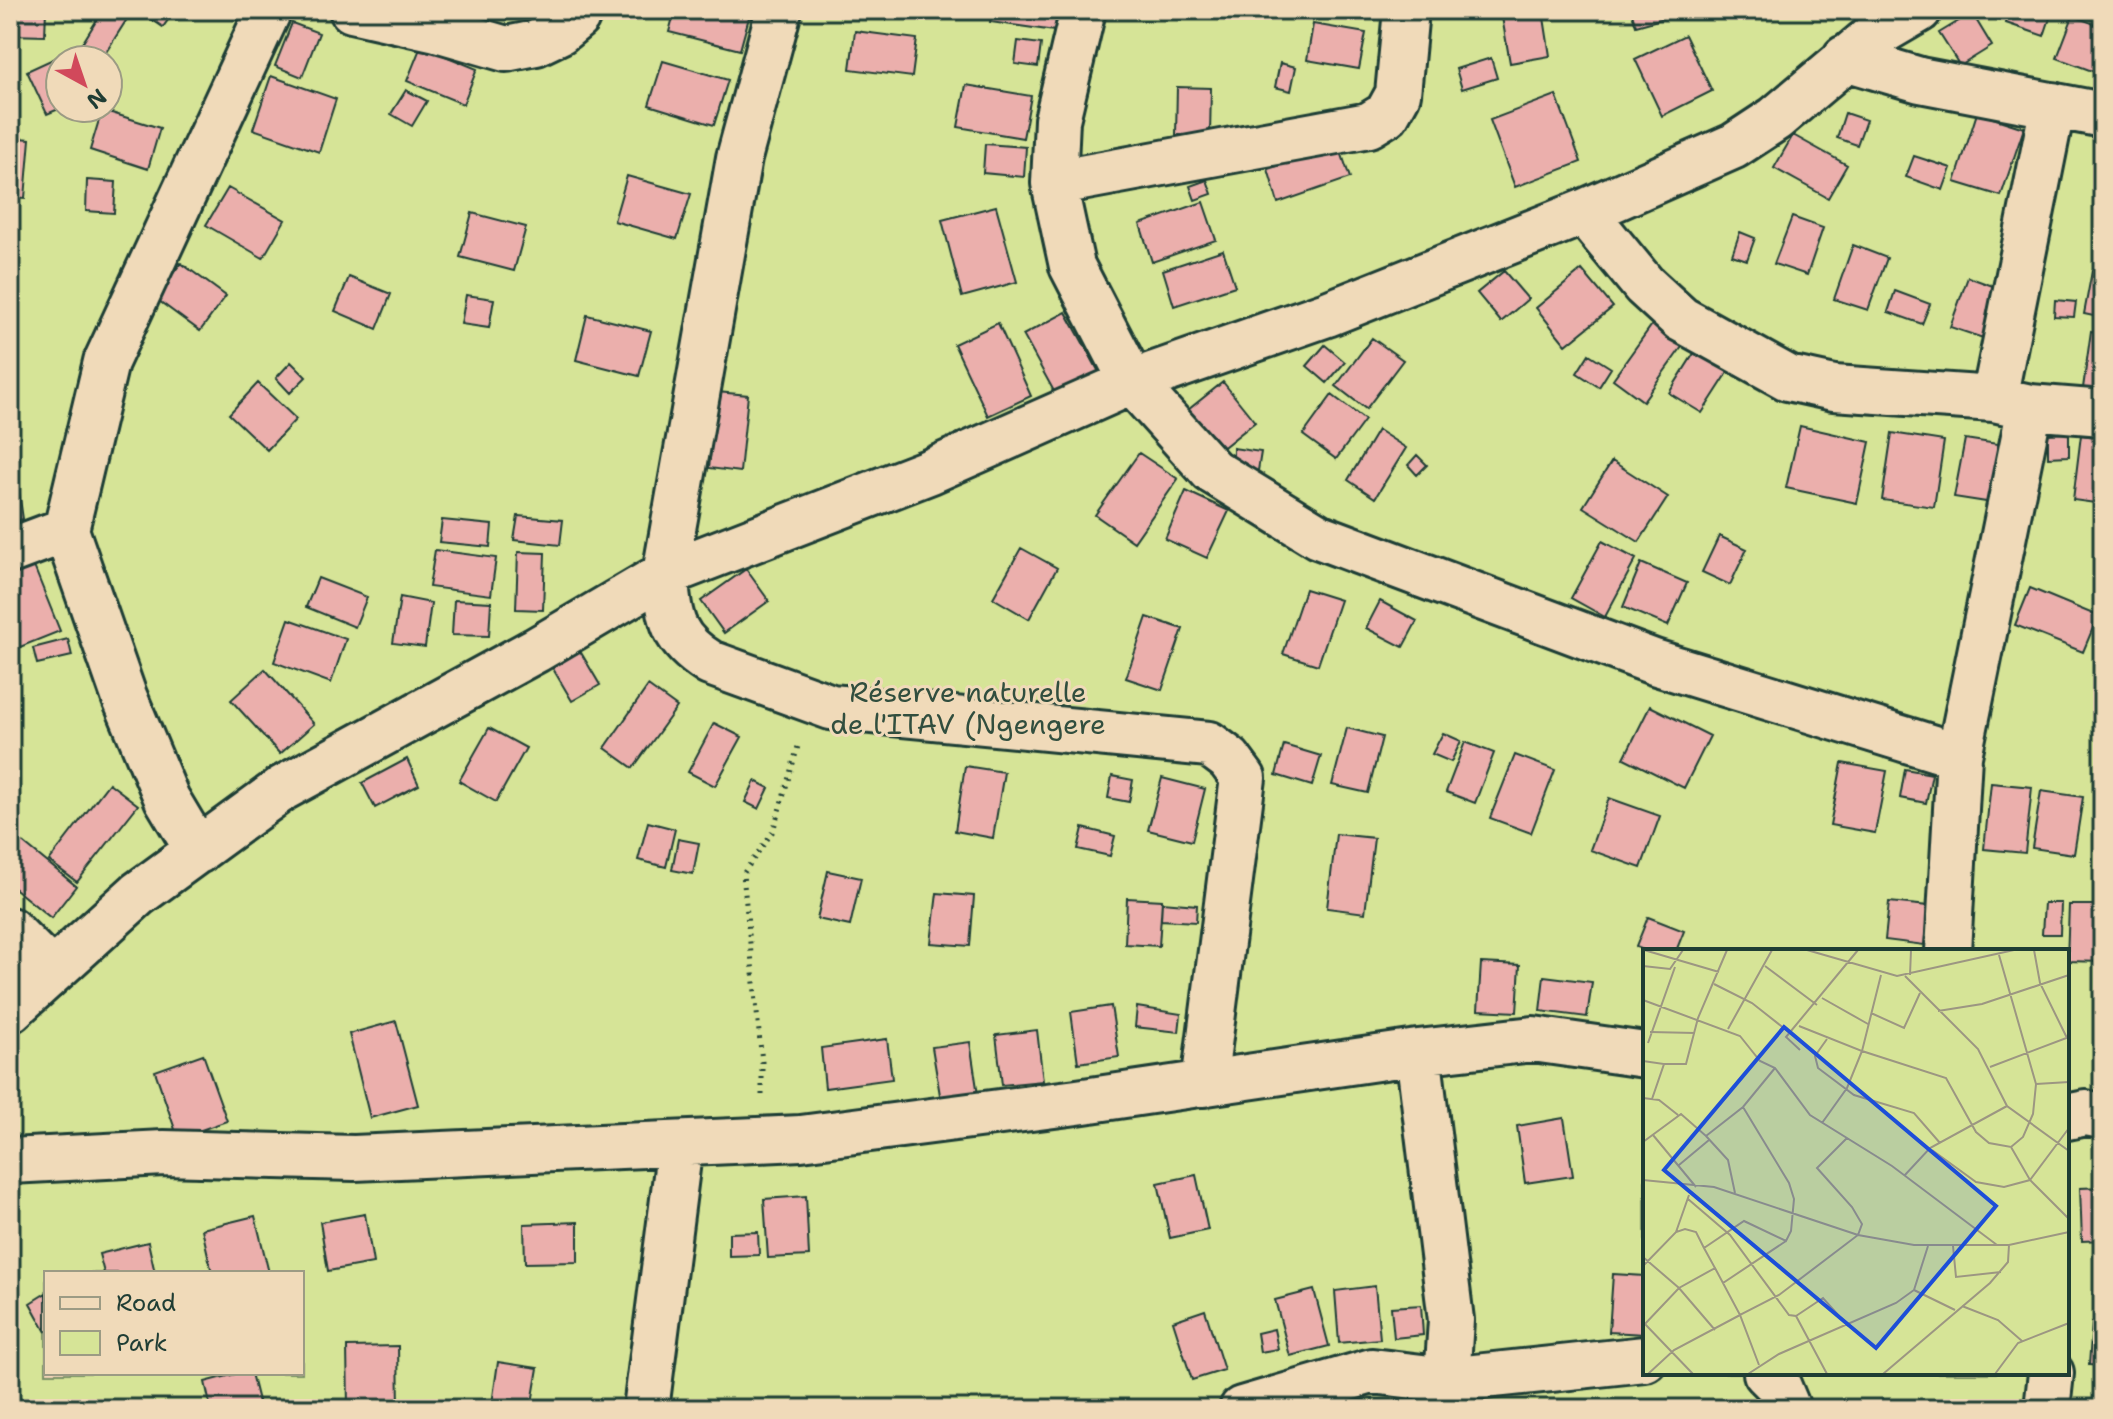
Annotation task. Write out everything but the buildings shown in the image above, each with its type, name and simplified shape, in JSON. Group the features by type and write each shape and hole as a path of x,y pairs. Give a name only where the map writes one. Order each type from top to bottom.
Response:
{"street":[{"path":"198,851 167,799 136,725 66,530 106,362 269,10"},
{"path":"352,10 437,29 506,49 536,43 559,32 577,17 578,10"},
{"path":"779,10 739,158 665,574 671,620 679,638 710,663 831,707 1209,744 1229,759 1243,778 1204,1084"},
{"path":"1083,10 1057,120 1054,183 1072,266 1132,382 1212,471 1318,536 1654,662 1959,756"},
{"path":"1054,183 1369,125 1387,114 1398,94 1406,10"},
{"path":"10,1010 138,894 283,788 536,650 665,574 931,471 1132,382 1327,314 1584,212 1734,146 1775,119 1858,35 1919,10"},
{"path":"1858,35 1920,80 2103,115"},
{"path":"1948,949 1959,756 2053,105"},
{"path":"1584,212 1644,285 1681,319 1788,378 1834,388 2103,413"},
{"path":"10,551 66,530"},
{"path":"10,930 52,972"},
{"path":"10,1161 164,1153 354,1158 801,1138 1418,1052 1533,1039 1643,1055"},
{"path":"1418,1052 1451,1320 1451,1394"},
{"path":"2069,1117 2086,1113 2103,1116"},
{"path":"646,1409 680,1145"},
{"path":"1242,1409 1372,1371 1451,1394 1643,1359"},
{"path":"1768,1375 1778,1385 1788,1409"},
{"path":"2047,1409 2051,1375"}],"path":[{"path":"763,1140 762,1062 743,874 773,831 812,700"}],"green space":[{"name":"Réserve naturelle de l'ITAV (Ngengere","path":"10,10 2103,10 2103,1409 10,1409"}]}
